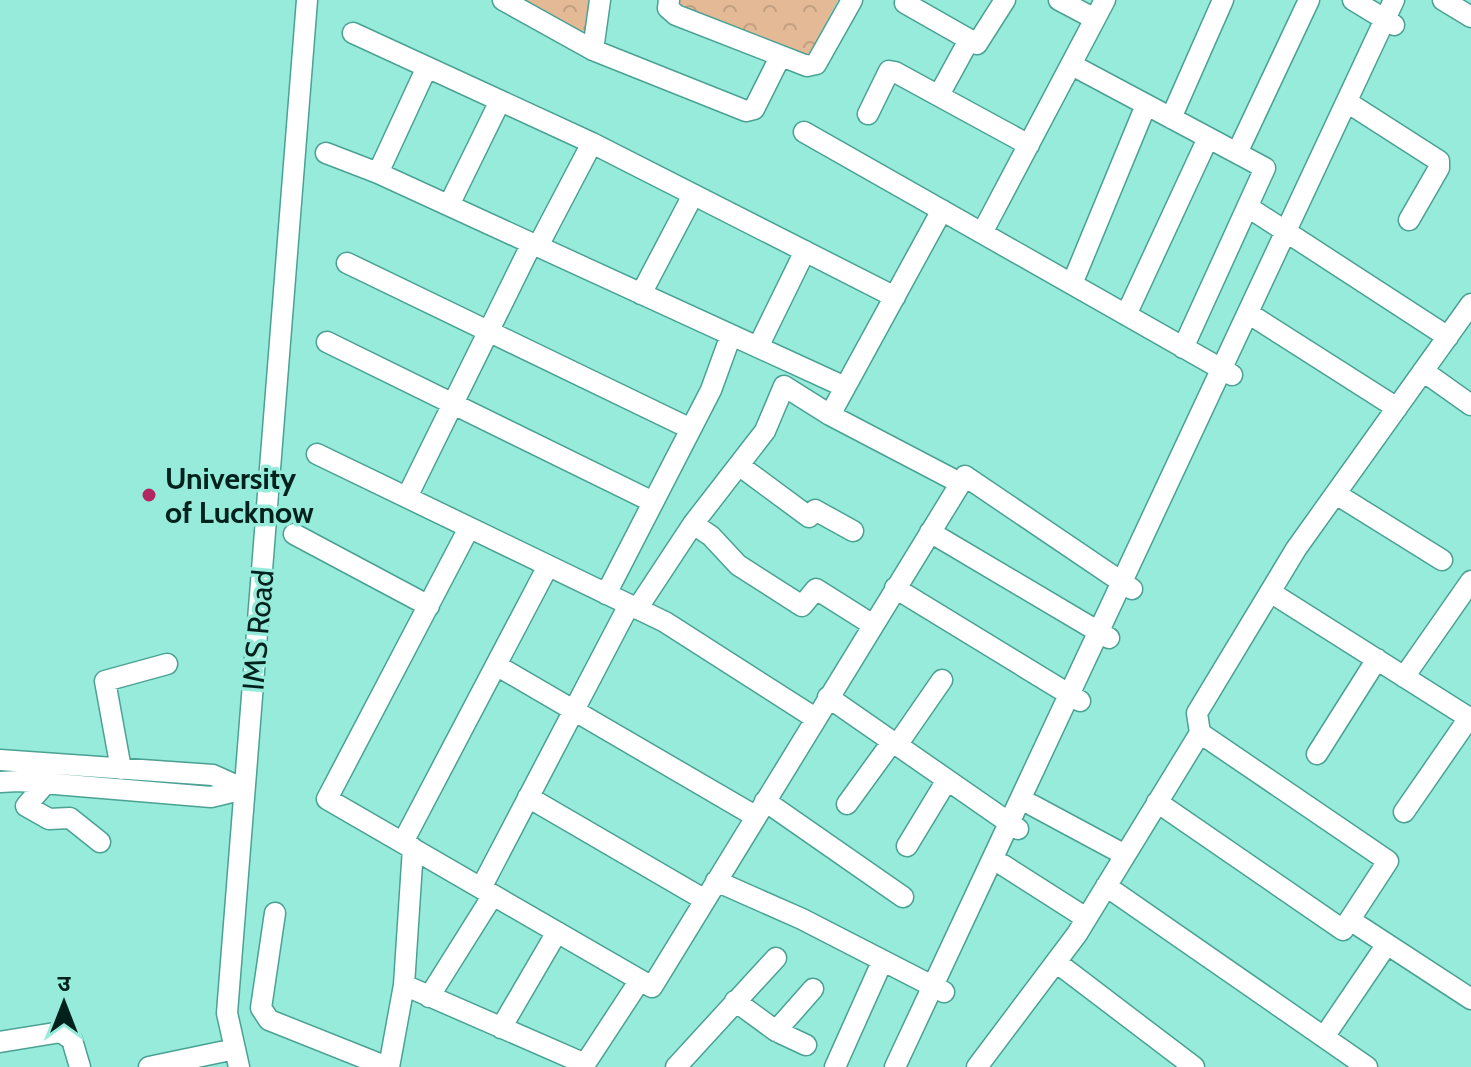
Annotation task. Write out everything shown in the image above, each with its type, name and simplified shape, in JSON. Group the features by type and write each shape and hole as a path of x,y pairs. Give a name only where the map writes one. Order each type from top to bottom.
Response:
{"street":[{"name":"IMS Road","path":"237,1058 227,1013 307,0"},
{"path":"503,0 593,50 746,111 754,109 780,57"},
{"path":"593,50 600,0"},
{"path":"669,0 668,8 676,15 807,66 816,64 852,0"},
{"path":"905,3 969,40 980,42 1005,0"},
{"path":"1059,0 1095,19"},
{"path":"982,233 1105,0"},
{"path":"1171,118 1223,0"},
{"path":"1237,153 1309,0"},
{"path":"1353,0 1391,15"},
{"path":"910,1067 939,990 1391,15 1407,0"},
{"path":"1443,0 1471,17"},
{"path":"353,33 592,143 895,297"},
{"path":"939,95 969,40"},
{"path":"1072,65 1265,168 1183,348"},
{"path":"378,173 427,67"},
{"path":"868,114 889,71 1029,145"},
{"path":"449,205 500,101"},
{"path":"1352,104 1439,161 1439,168 1409,220"},
{"path":"1072,284 1146,105"},
{"path":"804,132 1227,372"},
{"path":"1126,315 1208,138"},
{"path":"407,497 488,331 592,143"},
{"path":"326,153 449,205 845,387"},
{"path":"641,294 693,195"},
{"path":"1248,207 1458,334"},
{"path":"830,415 942,210"},
{"path":"758,347 805,251"},
{"path":"347,263 691,429"},
{"path":"977,1067 1056,962 1106,886 1200,733 1197,713 1270,592 1423,371 1458,334 1471,304"},
{"path":"1253,316 1397,408"},
{"path":"606,594 711,390 731,335"},
{"path":"327,342 653,502"},
{"path":"1423,371 1471,405"},
{"path":"429,997 487,892 528,797 633,607 765,431 784,386 830,415 960,483"},
{"path":"317,454 665,622 815,718"},
{"path":"740,466 809,517 815,510 853,531"},
{"path":"469,528 327,799 652,987 965,476 1127,586"},
{"path":"1336,494 1442,560"},
{"path":"693,524 711,536 738,565 802,606 816,589 873,625"},
{"path":"930,532 1104,635"},
{"path":"294,534 429,606"},
{"path":"275,913 261,1008 269,1020 388,1067 404,985 408,845 548,566"},
{"path":"1404,677 1471,581"},
{"path":"895,588 1075,698"},
{"path":"1270,592 1470,718 1404,812"},
{"path":"1317,754 1377,659"},
{"path":"121,769 105,681 167,664"},
{"path":"496,665 760,809 903,897"},
{"path":"847,804 942,680"},
{"path":"828,697 1015,827"},
{"path":"895,1067 939,990 1003,865 1015,827 1032,805 1075,698"},
{"path":"1157,802 1343,930 1388,861 1200,733"},
{"path":"0,760 213,775 244,789"},
{"path":"907,846 947,780"},
{"path":"0,782 211,797 244,789"},
{"path":"46,783 26,806 49,819 70,818 100,842"},
{"path":"528,797 705,900"},
{"path":"1032,805 1125,855"},
{"path":"1003,865 1086,918"},
{"path":"716,881 802,919 939,990"},
{"path":"1106,886 1367,1067"},
{"path":"1350,920 1471,999"},
{"path":"501,1028 557,932"},
{"path":"1324,1037 1387,944"},
{"path":"684,1064 735,1001 776,958"},
{"path":"835,1067 882,962"},
{"path":"1056,962 1194,1067"},
{"path":"404,985 584,1065 640,980"},
{"path":"776,1031 813,989"},
{"path":"735,1001 776,1031 806,1045"},
{"path":"0,1042 61,1032 72,1040 80,1067"},
{"path":"149,1067 237,1058"}],"green space":[{"path":"520,0 593,0 588,40"},
{"path":"677,0 838,0 808,57 676,6"}],"place":[{"name":"University of Lucknow","path":"149,495"}]}
